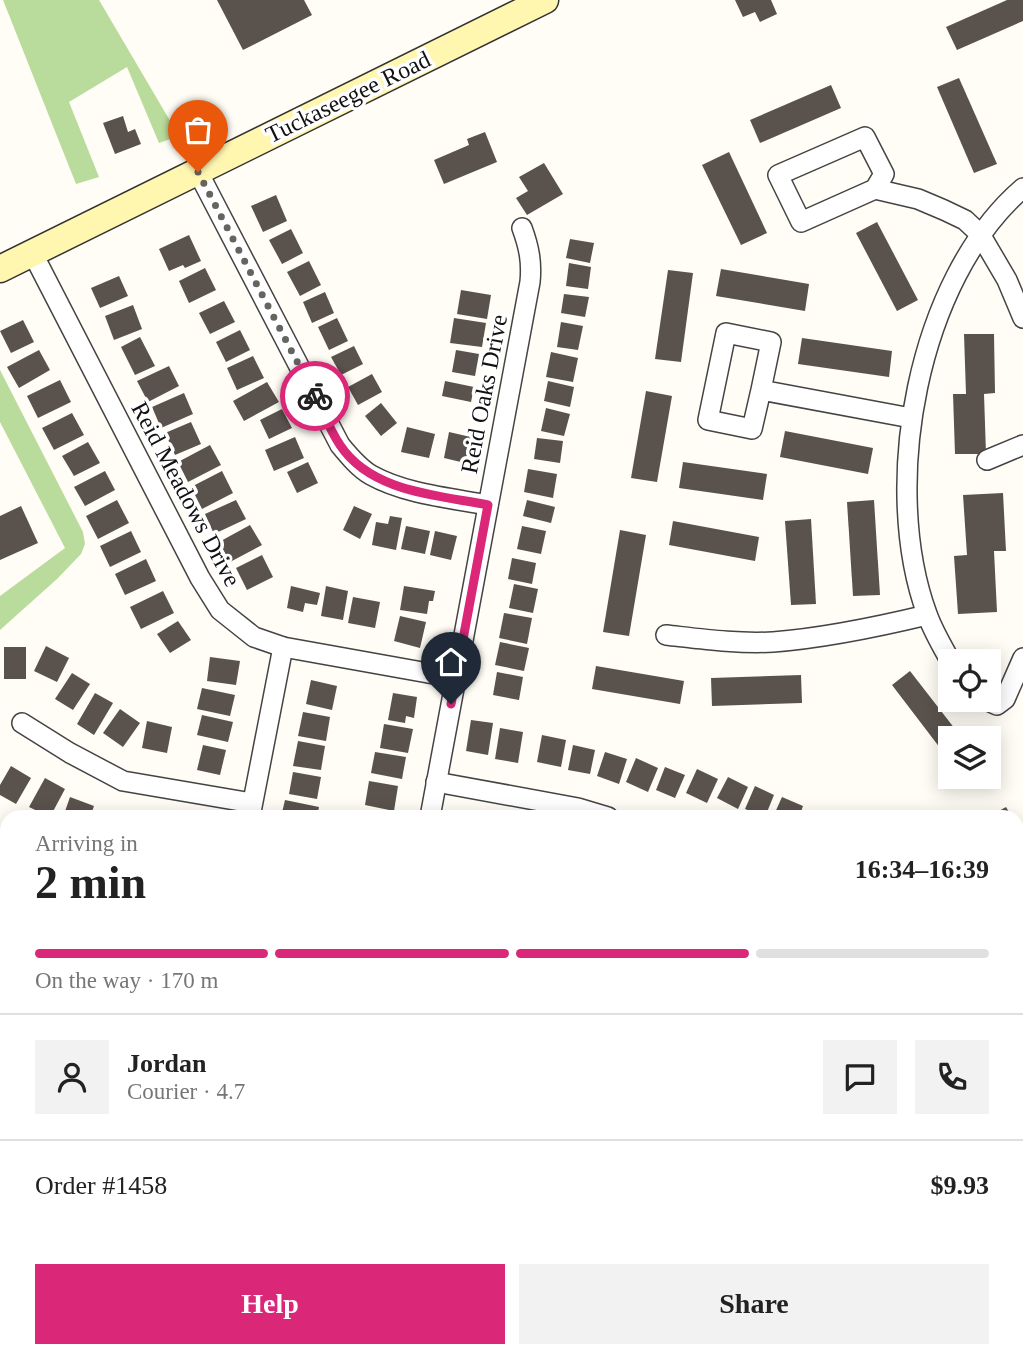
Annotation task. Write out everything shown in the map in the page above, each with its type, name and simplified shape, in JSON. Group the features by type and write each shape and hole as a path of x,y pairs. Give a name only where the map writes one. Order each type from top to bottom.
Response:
{"street":[{"name":"Tuckaseegee Road","path":"0,269 545,0"},
{"path":"875,189 884,174 865,137 778,175 801,222 875,189 918,199 965,220 980,234 1007,280 1023,318"},
{"path":"198,172 340,445 354,462 387,482 488,505"},
{"path":"944,649 927,615 909,533 907,448 911,418 933,333 953,285 980,234 1006,203 1023,188"},
{"name":"Reid Oaks Drive","path":"431,810 530,282 530,251 522,228"},
{"name":"Reid Meadows Drive","path":"33,254 200,578 220,610 254,637 283,647 456,678"},
{"path":"726,333 771,342 761,390 752,429 708,420 726,333"},
{"path":"761,390 911,418"},
{"path":"987,460 1023,445"},
{"path":"667,635 718,641 773,642 927,615"},
{"path":"22,723 123,781 251,810 283,647"},
{"path":"1001,700 1005,699 1023,658"},
{"path":"436,782 585,810"}],"green space":[{"path":"3,0 99,0 179,136 159,143 127,67 69,102 99,177 76,184"},
{"path":"0,370 83,532 85,544 81,554 57,579 0,630 0,596 65,548 0,422"}],"building":[{"path":"217,0 304,0 312,15 243,50"},
{"path":"735,0 771,0 777,14 760,22 755,12 743,17"},
{"path":"1007,0 1023,0 1023,21 957,50 946,27"},
{"path":"959,78 997,164 974,173 937,87"},
{"path":"831,85 841,108 760,143 750,120"},
{"path":"123,116 128,132 135,129 141,144 115,154 103,123"},
{"path":"485,132 497,162 444,184 434,160 469,145 467,139"},
{"path":"729,152 767,233 741,245 702,165"},
{"path":"544,163 563,194 527,215 516,198 528,191 519,177"},
{"path":"276,195 287,221 263,232 251,206"},
{"path":"877,222 918,300 897,311 856,233"},
{"path":"291,229 303,253 282,264 269,240"},
{"path":"189,235 201,261 169,271 159,249"},
{"path":"570,239 594,243 590,263 566,258"},
{"path":"309,261 321,285 300,296 287,272"},
{"path":"569,263 591,267 588,289 566,286"},
{"path":"205,268 216,290 189,303 179,281"},
{"path":"721,269 809,284 805,311 716,296"},
{"path":"668,270 693,273 681,362 655,359"},
{"path":"119,276 128,296 100,308 91,288"},
{"path":"461,290 491,295 487,319 457,314"},
{"path":"325,292 334,313 312,323 303,302"},
{"path":"564,294 589,297 585,317 561,313"},
{"path":"224,301 235,322 210,334 199,313"},
{"path":"133,305 142,329 114,340 105,316"},
{"path":"337,318 348,341 329,350 318,327"},
{"path":"454,318 486,323 482,347 450,343"},
{"path":"23,320 34,342 11,353 0,331"},
{"path":"561,322 583,326 578,350 557,347"},
{"path":"240,330 250,350 226,362 216,342"},
{"path":"964,334 994,334 995,393 984,394 986,454 955,454 953,394 966,394"},
{"path":"140,337 155,366 135,375 121,347"},
{"path":"802,338 892,351 889,377 798,364"},
{"path":"354,346 363,364 341,375 331,357"},
{"path":"39,350 50,370 19,388 7,367"},
{"path":"456,350 479,354 475,376 452,372"},
{"path":"551,352 578,358 573,382 546,377"},
{"path":"253,356 264,378 237,390 227,368"},
{"path":"169,366 179,386 148,402 137,381"},
{"path":"372,374 382,392 358,405 348,387"},
{"path":"60,380 71,402 38,418 27,396"},
{"path":"445,381 474,387 471,402 442,396"},
{"path":"548,381 574,387 570,407 544,401"},
{"path":"267,382 279,402 244,421 233,401"},
{"path":"646,391 672,396 657,482 631,478"},
{"path":"184,393 193,414 161,428 152,407"},
{"path":"381,403 397,423 381,436 365,416"},
{"path":"546,408 570,414 564,436 541,431"},
{"path":"282,409 292,428 269,439 260,420"},
{"path":"72,413 84,435 54,450 42,428"},
{"path":"191,422 201,444 175,455 165,433"},
{"path":"407,427 435,434 429,458 401,452"},
{"path":"785,431 873,448 868,474 780,457"},
{"path":"449,432 475,438 469,464 444,458"},
{"path":"295,437 304,458 274,471 265,450"},
{"path":"537,438 563,441 560,463 534,459"},
{"path":"88,442 100,463 74,476 62,456"},
{"path":"210,445 221,465 188,482 178,462"},
{"path":"308,462 318,483 297,493 287,472"},
{"path":"683,462 767,474 763,500 679,488"},
{"path":"528,469 557,474 553,498 524,492"},
{"path":"105,471 115,490 85,506 74,487"},
{"path":"222,471 233,493 202,509 191,487"},
{"path":"1003,493 1006,551 994,551 997,612 958,614 954,556 967,555 963,495"},
{"path":"117,500 129,523 98,539 86,516"},
{"path":"236,500 246,519 214,534 205,514"},
{"path":"527,500 555,507 551,523 523,516"},
{"path":"874,500 880,595 853,596 847,502"},
{"path":"21,506 38,543 0,560 0,516"},
{"path":"354,506 372,514 360,539 343,530"},
{"path":"390,516 402,518 396,550 372,545 376,522 388,524"},
{"path":"811,519 816,604 791,605 785,521"},
{"path":"673,521 759,537 755,561 669,545"},
{"path":"250,525 262,545 230,562 219,542"},
{"path":"406,526 430,531 425,554 401,549"},
{"path":"522,526 546,531 541,554 517,549"},
{"path":"620,530 646,535 629,636 603,632"},
{"path":"131,531 141,552 110,567 100,546"},
{"path":"435,531 457,536 451,560 430,555"},
{"path":"262,555 273,577 247,590 236,568"},
{"path":"512,558 536,563 532,584 508,579"},
{"path":"146,559 156,581 125,595 115,574"},
{"path":"514,584 538,589 533,613 509,608"},
{"path":"291,586 320,593 317,605 305,603 303,612 287,608"},
{"path":"326,586 348,591 343,620 321,616"},
{"path":"404,586 435,591 433,601 429,601 427,614 400,610"},
{"path":"163,591 174,613 141,629 130,607"},
{"path":"353,597 380,602 375,628 348,623"},
{"path":"504,613 532,618 527,644 499,638"},
{"path":"400,616 426,622 420,648 394,641"},
{"path":"178,621 191,640 170,653 157,634"},
{"path":"500,642 529,648 524,671 495,665"},
{"path":"46,646 69,658 57,682 34,671"},
{"path":"4,647 26,647 26,679 4,679"},
{"path":"210,657 240,661 236,685 207,681"},
{"path":"596,666 684,681 680,704 592,689"},
{"path":"910,671 938,707 938,712 942,712 953,726 938,726 938,745 892,685"},
{"path":"497,672 523,677 519,700 493,695"},
{"path":"72,673 90,684 73,710 55,699"},
{"path":"801,675 802,703 712,706 711,678"},
{"path":"311,680 337,686 332,710 306,704"},
{"path":"202,688 235,695 230,716 197,709"},
{"path":"95,693 113,703 94,735 77,724"},
{"path":"393,693 417,697 414,718 406,716 405,723 388,720"},
{"path":"120,709 140,723 123,747 103,733"},
{"path":"303,712 330,717 326,741 298,736"},
{"path":"202,715 233,722 228,742 197,735"},
{"path":"471,720 493,723 488,755 466,751"},
{"path":"147,721 172,727 167,753 142,748"},
{"path":"384,724 413,729 408,753 380,748"},
{"path":"500,728 523,732 518,763 495,759"},
{"path":"542,735 566,740 561,767 537,762"},
{"path":"298,741 325,746 321,770 293,766"},
{"path":"203,745 226,750 220,775 197,770"},
{"path":"573,745 595,750 590,774 568,770"},
{"path":"375,752 406,757 402,779 371,773"},
{"path":"605,752 627,759 619,784 597,776"},
{"path":"636,758 658,768 648,792 626,782"},
{"path":"11,766 31,778 16,804 0,795 0,785"},
{"path":"665,767 685,775 675,798 656,790"},
{"path":"697,769 718,779 707,803 686,793"},
{"path":"293,772 321,777 317,799 289,794"},
{"path":"728,777 748,787 738,809 717,798"},
{"path":"45,778 65,789 54,810 35,810 29,807"},
{"path":"369,781 398,786 394,810 365,805"},
{"path":"755,786 774,795 768,810 745,809"},
{"path":"70,797 94,806 93,810 65,810"},
{"path":"782,797 803,806 802,810 776,810"},
{"path":"285,800 319,807 318,810 283,810"}],"way so far":[{"path":"198,172 315,396"}],"route":[{"path":"315,396 340,445 354,462 370,474 412,489 488,505 451,704"}]}
